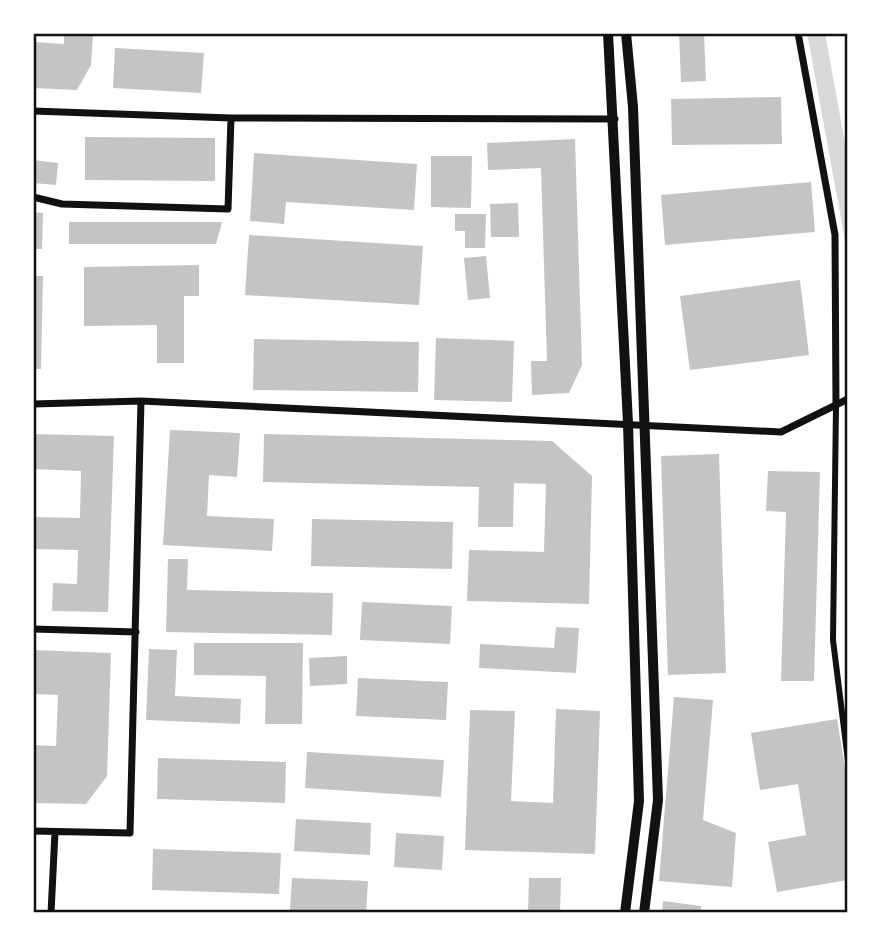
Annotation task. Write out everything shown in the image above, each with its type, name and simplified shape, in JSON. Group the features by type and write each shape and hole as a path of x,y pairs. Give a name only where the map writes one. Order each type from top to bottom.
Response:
{"street":[{"path":"608,33 615,119 628,423 639,801 625,913"},
{"path":"626,33 633,107 658,800 644,913"},
{"path":"798,33 835,235 843,402 833,640 848,761"},
{"path":"33,111 231,118 615,119"},
{"path":"33,197 62,204 228,209 231,118"},
{"path":"33,404 141,401 781,432 843,402"},
{"path":"33,831 130,833 141,401"},
{"path":"33,629 136,632"},
{"path":"51,913 55,832"}],"shaded area":[{"path":"807,33 825,33 848,160 848,422 847,251"}],"building":[{"path":"64,33 93,33 91,65 77,90 33,88 33,42 64,44"},
{"path":"679,33 704,33 706,81 681,82"},
{"path":"115,48 204,53 201,93 113,88"},
{"path":"781,97 782,144 672,145 671,99"},
{"path":"85,137 215,138 215,181 85,180"},
{"path":"575,139 582,365 569,393 532,395 531,361 547,361 541,168 488,170 487,143"},
{"path":"254,153 417,164 414,210 286,202 284,224 250,221"},
{"path":"431,156 472,156 471,208 431,207"},
{"path":"33,160 58,163 56,185 33,183"},
{"path":"811,182 815,232 665,245 661,195"},
{"path":"518,203 519,237 491,237 490,204"},
{"path":"33,212 43,213 42,249 33,249"},
{"path":"455,214 486,214 485,248 465,248 465,231 455,231"},
{"path":"69,222 222,222 216,244 69,244"},
{"path":"249,235 423,246 419,305 245,295"},
{"path":"486,256 490,298 468,300 464,258"},
{"path":"199,265 199,296 184,296 184,363 157,363 157,325 84,326 84,267"},
{"path":"33,276 43,276 41,369 33,369"},
{"path":"800,280 809,355 690,370 680,296"},
{"path":"436,338 514,341 512,402 434,400"},
{"path":"254,339 419,342 418,392 253,390"},
{"path":"170,430 240,433 237,477 209,475 207,516 274,519 272,551 163,545"},
{"path":"33,434 114,436 108,612 52,611 53,583 77,584 78,550 33,549 33,517 80,518 81,471 33,469"},
{"path":"264,434 552,441 592,476 589,604 467,601 469,550 544,552 546,484 514,483 513,527 478,527 479,487 263,482"},
{"path":"719,454 726,673 668,675 661,456"},
{"path":"768,471 820,472 814,681 781,681 786,512 766,511"},
{"path":"312,519 453,522 452,569 311,566"},
{"path":"168,559 188,559 187,590 333,593 332,635 166,632"},
{"path":"362,602 452,606 450,644 360,640"},
{"path":"556,627 579,628 576,673 479,668 480,644 554,648"},
{"path":"194,643 303,643 302,724 265,724 266,676 194,675"},
{"path":"149,649 177,650 175,696 241,699 240,724 146,720"},
{"path":"33,650 111,653 107,776 86,804 33,803 33,745 56,746 58,695 33,694"},
{"path":"347,656 347,684 310,686 309,658"},
{"path":"358,678 448,682 446,720 356,716"},
{"path":"674,697 713,700 703,820 736,833 732,887 659,881"},
{"path":"556,709 600,711 595,854 465,850 470,710 515,711 511,801 553,803"},
{"path":"837,719 848,786 848,880 777,892 768,842 806,835 798,784 760,790 751,733"},
{"path":"307,752 444,760 441,797 305,788"},
{"path":"158,758 286,762 285,803 157,799"},
{"path":"296,819 371,823 370,855 294,851"},
{"path":"396,833 444,836 442,870 394,867"},
{"path":"153,849 281,853 279,894 152,890"},
{"path":"292,878 368,881 366,913 290,910"},
{"path":"529,878 561,878 560,913 528,913"},
{"path":"663,901 701,906 701,913 662,913"}]}
